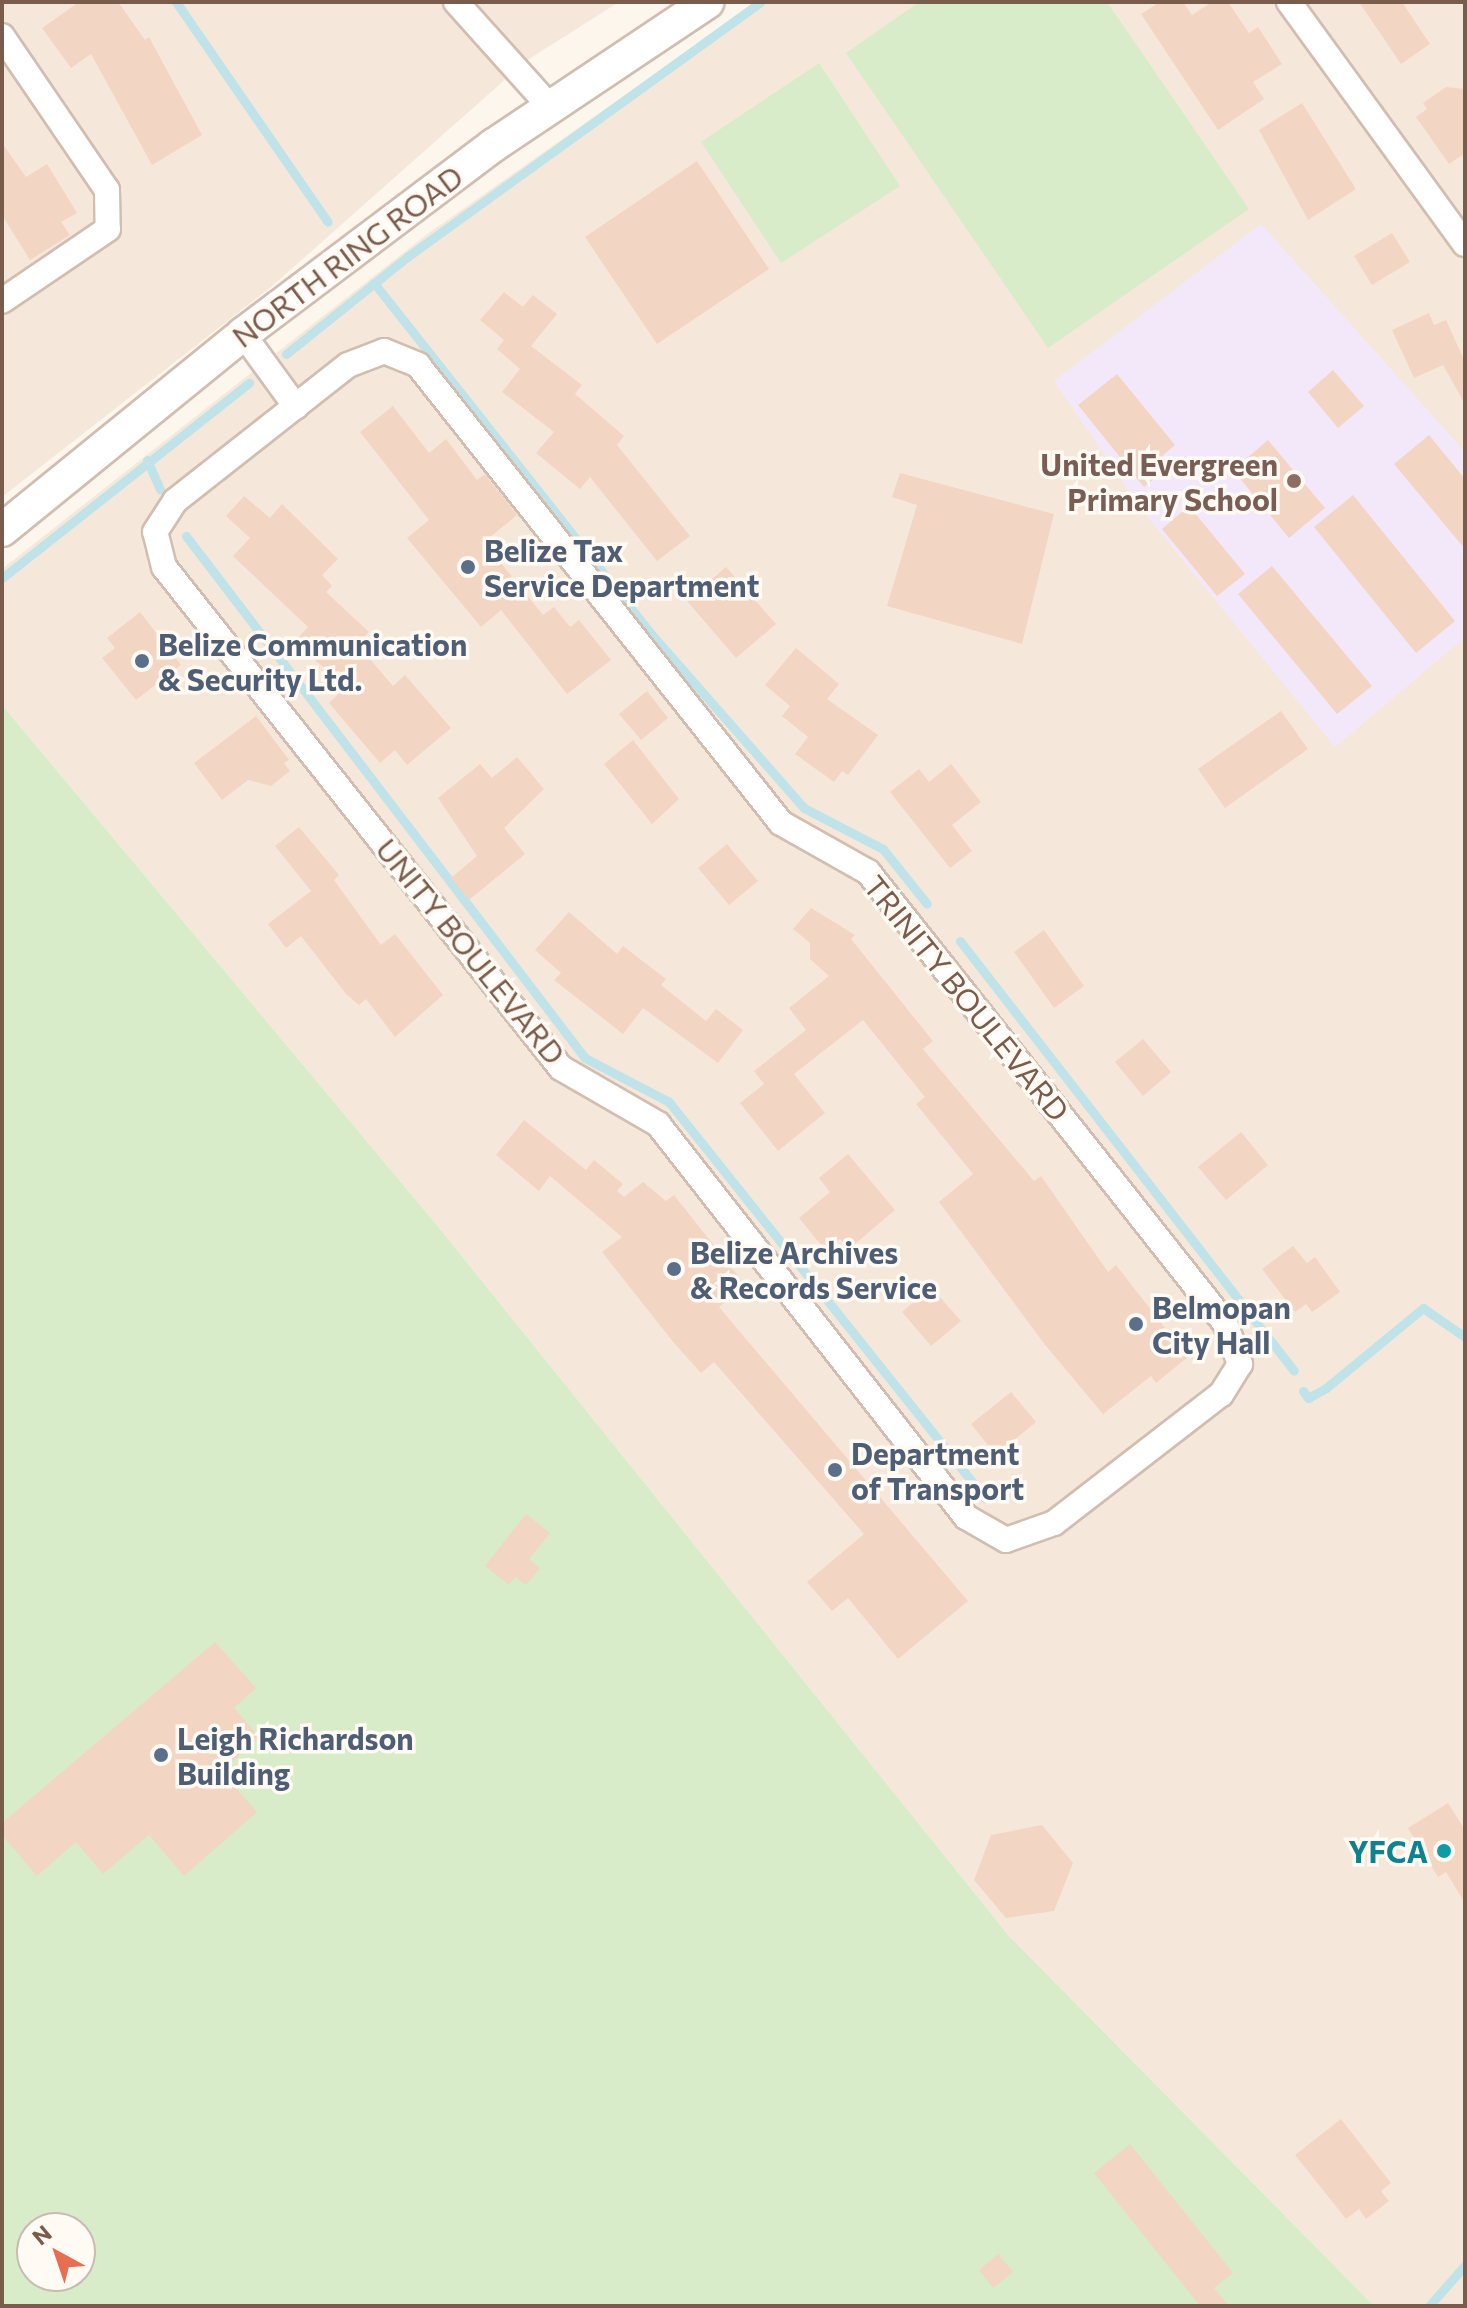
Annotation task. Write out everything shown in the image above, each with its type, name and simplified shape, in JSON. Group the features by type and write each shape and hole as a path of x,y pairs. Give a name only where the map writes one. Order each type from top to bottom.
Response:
{"main road":[{"name":"NORTH RING ROAD","path":"2,530 243,334 551,108 708,2"}],"street":[{"path":"456,2 551,108"},
{"path":"1289,2 1465,244"},
{"path":"2,36 107,190 108,229 2,301"},
{"path":"243,334 296,407"},
{"name":"TRINITY BOULEVARD","path":"296,407 365,355 384,351 418,365 781,823 868,872 927,942 1225,1323 1240,1364"},
{"name":"UNITY BOULEVARD","path":"296,407 162,515 155,550 164,567 561,1068 658,1124 966,1517 1006,1540 1054,1523 1221,1394 1240,1364"}],"shaded area":[{"path":"2,2 619,2 526,61 271,287 2,497"},
{"path":"757,2 1465,2 1465,2306 1374,2306 1009,1936 440,1229 2,705 2,569 426,235"},
{"name":"United Evergreen Primary School","path":"1261,224 1465,452 1465,637 1335,747 1142,510 1054,381"}],"green space":[{"path":"919,2 1107,2 1249,209 1048,348 846,53"},
{"path":"819,63 900,186 781,263 701,142"},
{"path":"2,705 440,1229 1009,1936 1374,2306 2,2306"}],"building":[{"path":"79,2 118,2 145,40 149,37 202,135 152,165 91,54 71,68 42,28"},
{"path":"1160,2 1183,2 1192,15 1212,2 1228,2 1249,33 1258,27 1282,64 1253,82 1264,99 1218,130 1141,14"},
{"path":"1359,2 1402,2 1430,44 1401,64"},
{"path":"1446,87 1465,89 1465,153 1449,164 1416,117 1427,109 1423,103"},
{"path":"1302,103 1356,189 1308,220 1259,130"},
{"path":"2,143 26,177 47,164 77,213 61,222 70,235 30,260 2,215"},
{"path":"697,161 769,269 657,344 585,237"},
{"path":"1392,233 1410,262 1372,285 1354,256"},
{"path":"504,292 523,307 533,295 557,314 531,346 582,385 575,394 624,436 617,445 690,536 657,561 590,477 580,489 536,453 554,432 502,392 520,369 497,349 504,340 480,320"},
{"path":"1429,313 1434,325 1446,320 1465,362 1465,404 1443,365 1414,378 1392,330"},
{"path":"1333,370 1364,406 1338,428 1308,392"},
{"path":"1117,374 1175,445 1163,455 1171,465 1144,487 1078,405"},
{"path":"393,406 429,453 446,439 477,480 485,474 517,515 484,542 543,615 554,607 570,627 579,620 611,660 567,694 501,610 481,627 407,538 429,520 360,432"},
{"path":"1429,435 1465,479 1465,549 1394,464"},
{"path":"1268,440 1325,508 1289,538 1233,470"},
{"path":"900,473 1054,514 1022,644 887,606 917,505 892,497"},
{"path":"1353,495 1455,621 1416,653 1314,527"},
{"path":"244,496 270,518 282,504 338,559 322,575 332,586 326,592 369,632 357,644 393,686 405,675 451,728 407,765 395,750 380,763 329,703 345,688 295,641 308,627 233,556 250,538 226,516"},
{"path":"1189,506 1245,574 1217,596 1162,529"},
{"path":"1272,566 1372,686 1337,714 1238,594"},
{"path":"726,567 776,624 736,658 687,601"},
{"name":"Belize Communication & Security Ltd.","path":"140,612 181,665 136,700 102,658 115,648 107,638"},
{"path":"796,648 839,684 827,699 878,735 848,775 842,771 834,782 795,754 808,737 782,716 790,706 765,685"},
{"path":"647,691 668,718 641,740 619,714"},
{"path":"1281,711 1308,749 1225,808 1198,769"},
{"path":"256,716 289,760 284,763 290,771 271,786 248,780 222,800 194,763"},
{"path":"633,740 679,799 652,824 604,764"},
{"path":"517,757 544,789 504,828 525,854 469,900 451,878 477,856 438,798 480,764 492,778"},
{"path":"951,764 981,802 952,825 972,851 950,868 890,792 919,769 929,782"},
{"path":"299,827 339,875 334,880 381,945 395,934 443,995 395,1037 366,999 359,1005 346,994 301,936 286,948 268,924 311,891 275,846"},
{"path":"727,844 758,881 729,905 698,868"},
{"path":"811,908 855,935 851,939 933,1041 923,1049 1034,1181 1041,1176 1108,1272 1116,1265 1188,1357 1156,1383 1151,1376 1103,1414 1046,1346 939,1202 973,1174 916,1104 925,1097 863,1020 794,1074 825,1113 778,1151 740,1103 764,1084 754,1071 806,1030 789,1008 829,976 810,959 810,943 793,929"},
{"path":"569,912 617,954 623,946 666,979 661,985 706,1021 716,1009 743,1030 718,1063 643,1008 623,1034 554,980 561,973 535,950"},
{"path":"1044,930 1084,986 1054,1008 1014,952"},
{"path":"1143,1039 1171,1072 1143,1096 1115,1062"},
{"path":"524,1120 586,1170 594,1160 623,1184 617,1191 624,1197 643,1182 666,1201 674,1195 746,1286 719,1307 968,1601 898,1659 848,1598 832,1611 807,1582 864,1534 714,1362 701,1373 674,1343 602,1252 622,1237 550,1176 539,1191 496,1155"},
{"path":"1241,1132 1268,1165 1226,1200 1198,1167"},
{"path":"848,1154 895,1210 849,1249 840,1239 826,1251 799,1218 830,1192 819,1178"},
{"path":"1293,1246 1307,1263 1315,1257 1340,1292 1312,1312 1306,1304 1295,1312 1262,1269"},
{"path":"931,1287 961,1321 931,1346 902,1312"},
{"path":"1011,1392 1036,1422 996,1455 971,1424"},
{"path":"526,1514 550,1533 529,1559 540,1568 526,1585 515,1577 509,1585 485,1566"},
{"name":"Leigh Richardson Building","path":"215,1642 256,1688 234,1708 260,1738 221,1771 257,1812 184,1876 149,1835 103,1874 76,1842 37,1876 2,1835 2,1823"},
{"name":"YFCA","path":"1448,1803 1465,1830 1465,1903 1446,1872 1438,1877 1408,1828"},
{"path":"1042,1825 1073,1863 1054,1911 1006,1918 974,1880 991,1835"},
{"path":"1341,2119 1391,2183 1381,2191 1389,2201 1366,2219 1359,2209 1346,2219 1295,2155"},
{"path":"1130,2144 1233,2273 1214,2288 1229,2306 1200,2306 1094,2173"},
{"path":"998,2254 1013,2272 993,2288 979,2270"}],"waterway":[{"path":"176,2 328,222"},
{"path":"286,354 407,257 760,2"},
{"path":"374,283 652,635 804,808 883,849 927,904"},
{"path":"2,578 249,383"},
{"path":"147,460 160,489"},
{"path":"186,536 585,1058 669,1102 985,1498"},
{"path":"960,941 1294,1371"},
{"path":"1303,1391 1308,1398 1326,1388 1423,1308 1465,1337"},
{"path":"1429,2306 1465,2265"}],"place":[{"name":"United Evergreen Primary School","path":"1294,481"},
{"name":"Belize Tax Service Department","path":"468,567"},
{"name":"Belize Communication & Security Ltd.","path":"142,661"},
{"name":"Belize Archives & Records Service","path":"674,1269"},
{"name":"Belmopan City Hall","path":"1136,1324"},
{"name":"Department of Transport","path":"835,1470"},
{"name":"Leigh Richardson Building","path":"161,1755"},
{"name":"YFCA","path":"1444,1851"}]}
